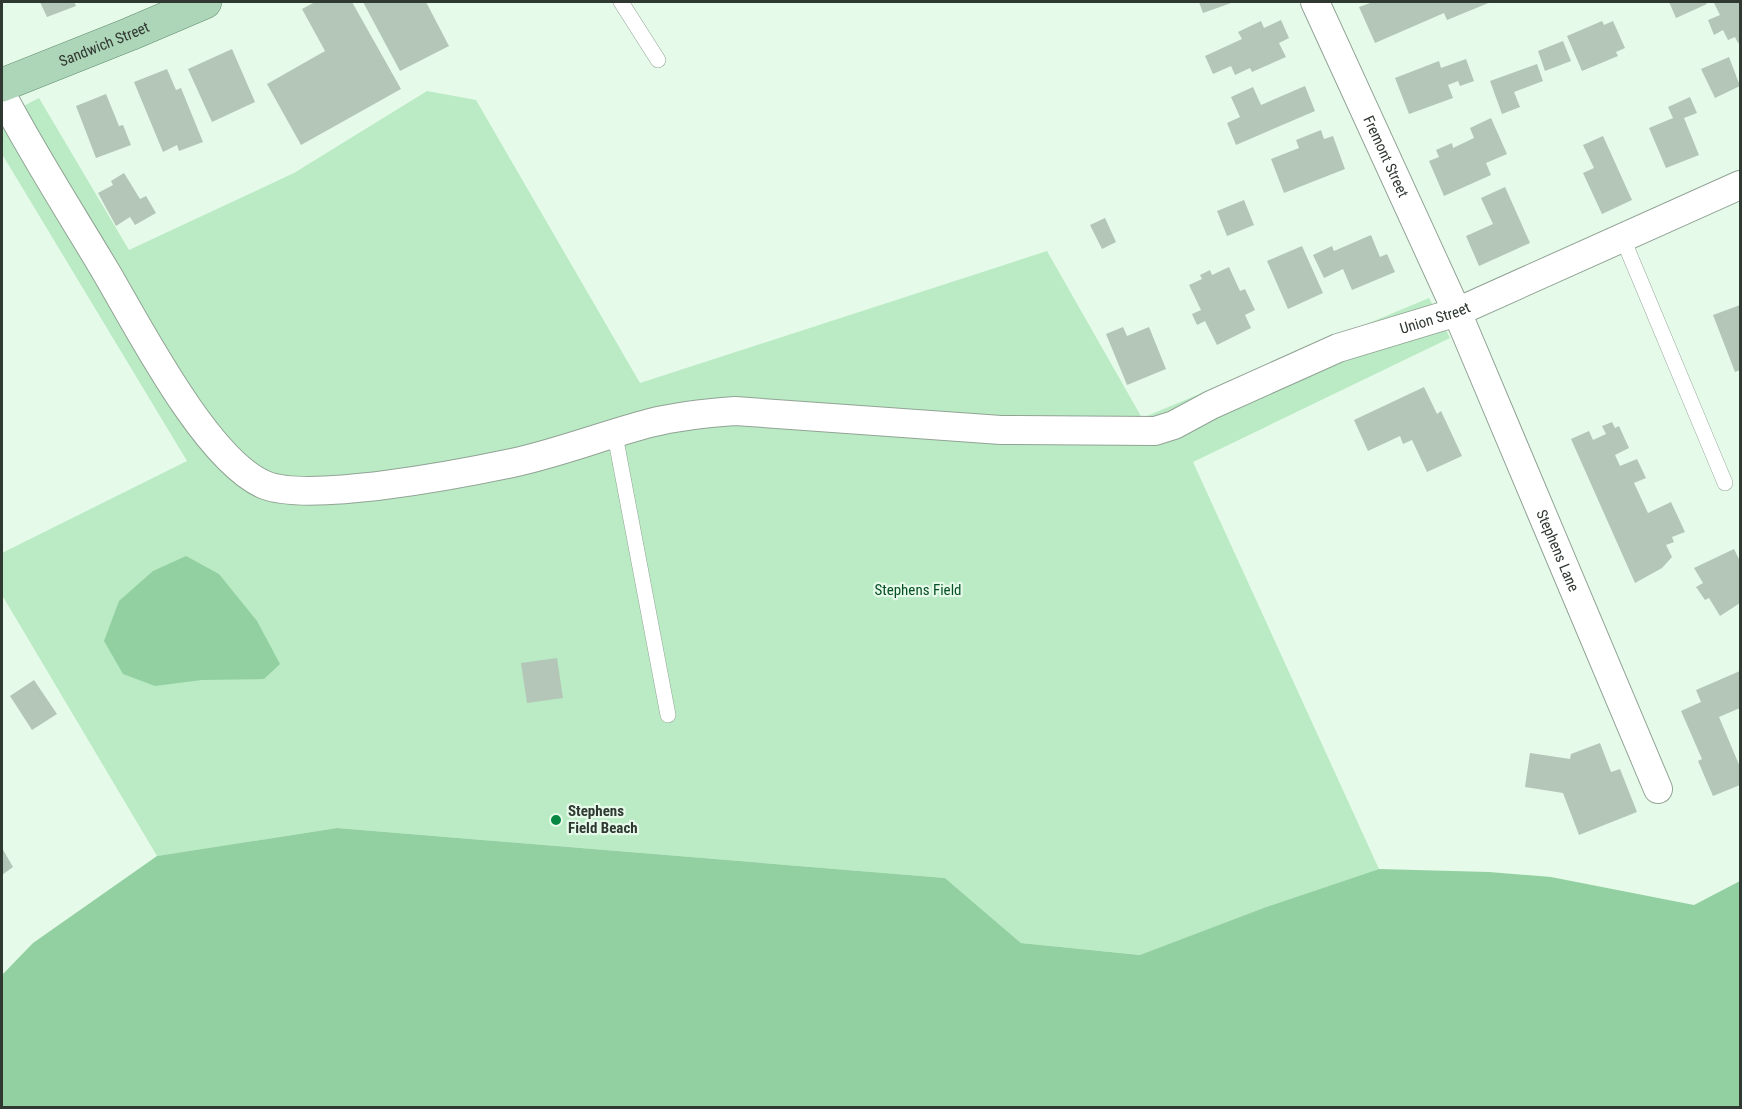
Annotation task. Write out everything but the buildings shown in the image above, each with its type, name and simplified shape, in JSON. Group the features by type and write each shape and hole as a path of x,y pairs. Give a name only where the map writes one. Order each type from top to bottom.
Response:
{"main road":[{"name":"Sandwich Street","path":"2,85 139,31 205,2"}],"street":[{"name":"Fremont Street","path":"1315,2 1457,312"},
{"name":"Union Street","path":"2,95 34,154 167,373 204,428 234,464 250,477 266,485 305,493 476,470 553,454 674,418 735,411 1001,430 1155,431 1174,425 1338,348 1457,312 1740,185"},
{"name":"Stephens Lane","path":"1457,312 1658,789"}],"lane":[{"path":"621,2 658,60"},
{"path":"1623,239 1725,483"},
{"path":"615,435 668,715"}],"green space":[{"name":"Stephens Field","path":"427,91 476,100 640,383 1047,251 1142,418 1429,298 1450,338 1193,462 1379,869 1266,907 1141,955 1021,943 945,878 337,828 157,856 2,595 2,553 187,461 2,154 2,117 39,98 129,250 294,173"}],"shaded area":[{"path":"186,556 219,574 257,621 280,664 264,679 202,680 155,686 123,674 104,641 119,601 153,571"},
{"path":"337,828 945,878 1021,943 1140,955 1266,907 1379,869 1489,872 1551,877 1694,905 1740,881 1740,1107 2,1107 2,975 33,943 157,856"}],"place":[{"name":"Stephens Field Beach","path":"556,820"}]}
